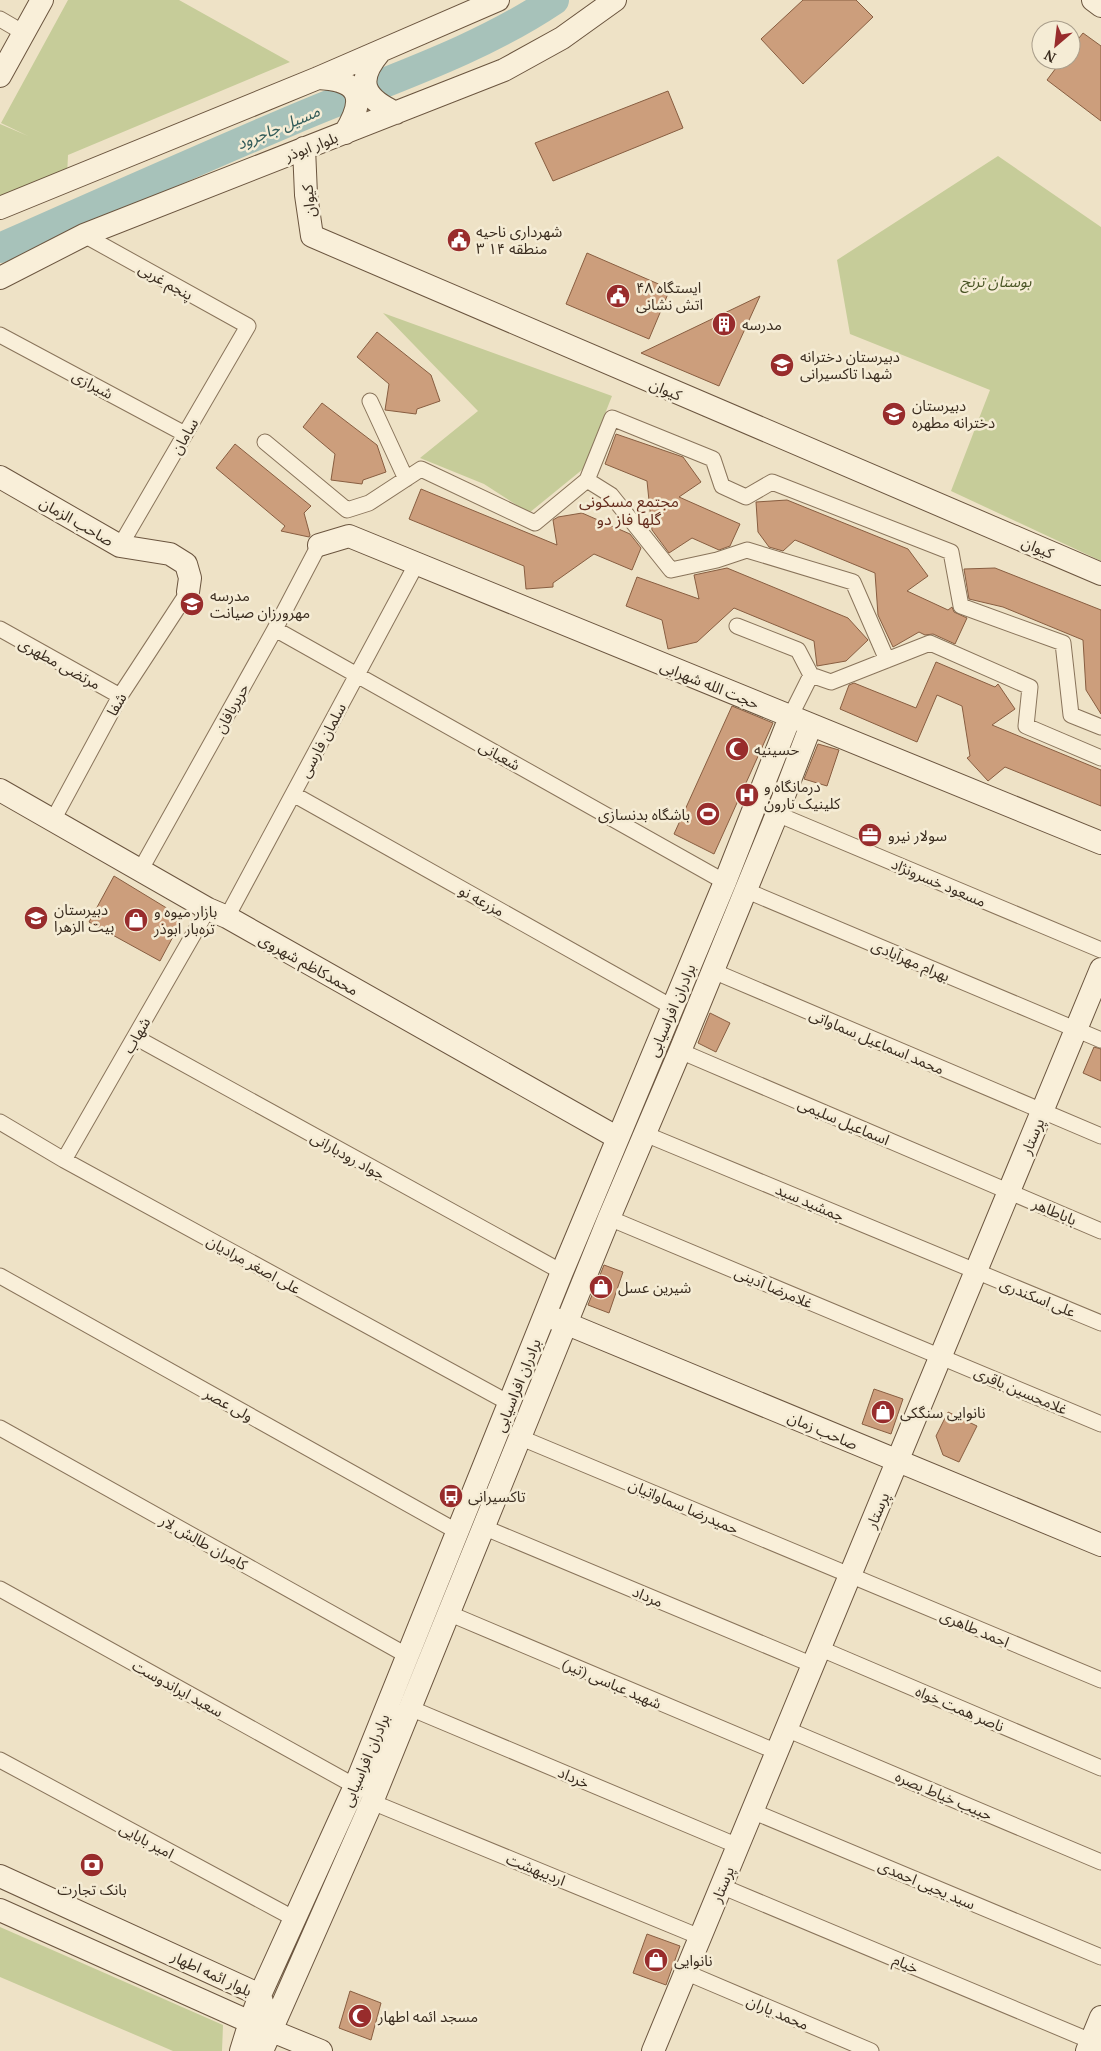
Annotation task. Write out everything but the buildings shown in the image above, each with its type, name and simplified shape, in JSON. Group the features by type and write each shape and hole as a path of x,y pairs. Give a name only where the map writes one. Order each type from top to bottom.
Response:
{"street":[{"path":"0,76 42,0"},
{"path":"0,208 379,53 498,0"},
{"name":"بلوار ابوذر","path":"0,278 84,235 504,70 562,38 615,0"},
{"path":"1093,0 1101,6"},
{"path":"0,19 24,33"},
{"path":"379,53 368,67 364,81 370,95 382,106 396,113"},
{"path":"318,78 337,79 349,84 356,94 357,107 345,133"},
{"name":"کیوان","path":"304,148 306,195 312,236 1101,574"},
{"name":"پنجم غربی","path":"84,235 248,326"},
{"name":"سامان","path":"120,546 248,326"},
{"name":"شیرازی","path":"0,335 185,434"},
{"path":"370,400 406,479"},
{"path":"265,442 347,510 369,503 421,469 535,523 587,480 612,418 713,459 722,486 746,497 772,482 952,552 961,606 1063,643 1071,715 1101,727"},
{"name":"صاحب الزمان","path":"0,478 120,546 170,554 186,564 190,578 188,592"},
{"path":"587,480 611,495 671,570 718,560 747,550 853,582 887,660"},
{"name":"حجت الله شهرابی","path":"319,544 350,536 1101,843"},
{"name":"حریربافان","path":"141,870 275,629 319,544"},
{"name":"سلمان فارسی","path":"217,913 293,794 417,563"},
{"name":"شفا","path":"53,820 120,696 188,592"},
{"path":"736,626 798,650 811,675 831,682 930,643 967,658 1030,688 1026,726 1101,758"},
{"name":"شعبانی","path":"275,629 725,882"},
{"name":"مرتضی مطهری","path":"0,630 120,696"},
{"path":"790,717 811,675"},
{"name":"برادران افراسیابی","path":"260,1995 355,1786 562,1272 725,882 790,717"},
{"name":"برادران افراسیابی","path":"241,2051 260,2026 372,1802 608,1218 680,1051 777,814 811,725"},
{"name":"محمدکاظم شهروی","path":"0,790 618,1138"},
{"name":"مزرعه نو","path":"293,794 672,1007"},
{"name":"مسعود خسرونژاد","path":"777,814 1101,950"},
{"name":"بهرام مهرآبادی","path":"745,890 1101,1040"},
{"name":"شهاب","path":"64,1160 135,1037 217,913"},
{"name":"پرستار","path":"653,2051 1101,969"},
{"name":"محمد اسماعیل سماواتی","path":"713,971 1101,1136"},
{"name":"جواد رودبارانی","path":"135,1037 562,1272"},
{"name":"اسماعیل سلیمی","path":"680,1051 1009,1191"},
{"name":"علی اصغر مرادیان","path":"0,1122 64,1160 509,1403"},
{"name":"جمشید سید","path":"645,1134 976,1271"},
{"name":"باباطاهر","path":"1009,1191 1101,1231"},
{"name":"غلامرضا آدینی","path":"608,1218 940,1357"},
{"name":"علی اسکندری","path":"976,1271 1101,1323"},
{"name":"ولی عصر","path":"0,1276 458,1532"},
{"name":"صاحب زمان","path":"545,1314 1101,1545"},
{"name":"غلامحسین باقری","path":"940,1357 1101,1424"},
{"name":"کامران طالش لار","path":"0,1428 408,1656"},
{"name":"حمیدرضا سماواتیان","path":"519,1437 850,1575"},
{"name":"مرداد","path":"484,1527 816,1657"},
{"name":"احمد طاهری","path":"850,1575 1101,1680"},
{"name":"سعید ایراندوست","path":"0,1589 355,1786"},
{"name":"شهید عباسی (تیر)","path":"448,1613 776,1752"},
{"name":"ناصر همت خواه","path":"816,1657 1101,1768"},
{"name":"خرداد","path":"410,1708 738,1846"},
{"name":"حبیب خیاط بصره","path":"786,1729 1101,1862"},
{"name":"امیر بابایی","path":"0,1760 295,1919"},
{"name":"اردیبهشت","path":"372,1802 700,1937"},
{"name":"سید یحیی احمدی","path":"752,1811 1101,1957"},
{"name":"بلوار ائمه اطهار","path":"0,1876 260,1995 260,2026 0,1910"},
{"name":"خیام","path":"721,1886 1093,2046"},
{"name":"محمد یاران","path":"685,1972 871,2051"},
{"path":"1093,2046 1101,2017"},
{"path":"260,2026 321,2051"},
{"name":"برادران افراسیابی","path":"260,2026 262,2051"}],"green space":[{"path":"68,0 179,0 290,62 68,155 67,176 0,203 0,124 28,136 1,123"},
{"name":"بوستان ترنج","path":"998,156 1101,227 1101,561 951,491 990,390 850,334 837,260"},
{"path":"383,313 612,396 583,469 529,513 484,484 420,458 478,411"},
{"path":"0,1927 223,2025 222,2051 173,2051 0,1977"}],"waterway":[{"name":"مسیل جاجرود","path":"0,248 330,104 461,51 493,36 554,0"}],"place":[{"name":"شهرداری ناحیه ۳ منطقه ۱۴","path":"459,240"},
{"name":"ایستگاه ۴۸ اتش نشانی","path":"618,296"},
{"name":"مدرسه","path":"724,324"},
{"name":"دبیرستان دخترانه شهدا تاکسیرانی","path":"782,365"},
{"name":"دبیرستان دخترانه مطهره","path":"894,414"},
{"name":"مدرسه مهرورزان صیانت","path":"192,604"},
{"name":"حسینیه","path":"737,749"},
{"name":"درمانگاه و کلینیک نارون","path":"747,795"},
{"name":"باشگاه بدنسازی","path":"708,814"},
{"name":"سولار نیرو","path":"870,835"},
{"name":"دبیرستان بیت الزهرا","path":"36,918"},
{"name":"بازار میوه و تره‌بار ابوذر","path":"136,920"},
{"name":"شیرین عسل","path":"601,1287"},
{"name":"نانوایی سنگکی","path":"883,1412"},
{"name":"تاکسیرانی","path":"451,1496"},
{"name":"بانک تجارت","path":"92,1865"},
{"name":"نانوایی","path":"656,1960"},
{"name":"مسجد ائمه اطهار","path":"360,2016"}],"district":[{"name":"مجتمع مسکونی گلها فاز دو","path":"629,510"}]}
